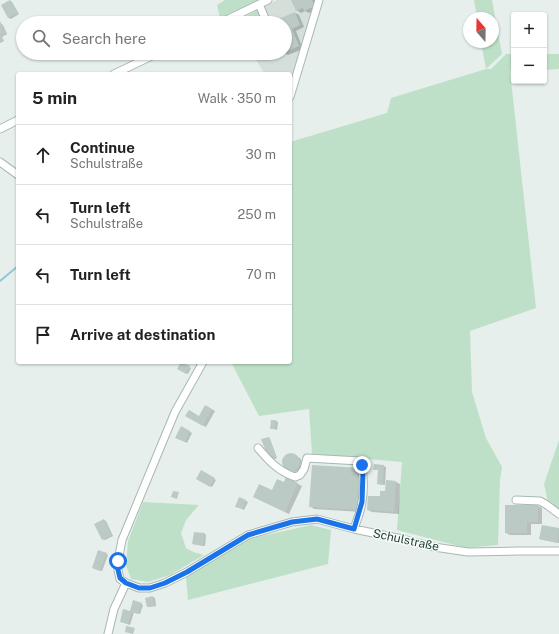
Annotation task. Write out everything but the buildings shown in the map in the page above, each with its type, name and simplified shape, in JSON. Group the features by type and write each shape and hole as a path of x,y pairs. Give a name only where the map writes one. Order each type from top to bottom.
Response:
{"street":[{"path":"234,16 268,0"},
{"path":"292,90 319,0"},
{"path":"259,4 264,16"},
{"path":"118,72 143,60"},
{"path":"0,129 16,121"},
{"path":"0,162 16,174"},
{"path":"108,634 114,609 126,583 120,578 118,570 122,540 175,412 202,364"},
{"path":"258,448 279,470 295,477 300,475 304,469 307,458 360,461 363,472 362,502 354,529"},
{"path":"516,500 540,501 547,504 559,514"},
{"name":"Schulstraße","path":"126,583 139,588 150,588 165,583 187,572 248,535 292,522 317,519 434,547 468,552 559,552"}],"shaded area":[{"path":"277,0 316,0 292,81 292,72 264,72 256,60 292,60 292,16 260,16 258,10"}],"green space":[{"path":"225,0 259,0 224,16 220,16 217,5"},
{"path":"474,0 492,0 494,12 476,12"},
{"path":"258,10 260,16 246,16"},
{"path":"499,38 502,54 486,69 482,48 499,48"},
{"path":"506,54 511,54 511,84 536,308 470,331 472,392 486,438 502,467 500,480 498,545 466,548 397,530 402,462 312,454 309,409 259,416 232,364 292,364 292,141 387,113 391,98 486,69 491,69"},
{"path":"547,54 559,54 559,69 547,70"},
{"path":"559,440 559,509 548,502 544,484"},
{"path":"143,502 199,505 186,520 181,533 186,548 204,555 170,575 148,582 131,579 126,565 128,541"},
{"path":"311,525 331,530 328,564 188,600 186,577 249,539"}],"waterway":[{"path":"0,281 16,268"}],"route":[{"path":"118,561 120,578 126,583 139,588 150,588 165,583 187,572 248,535 292,522 317,519 354,529 362,502 362,465"}]}
